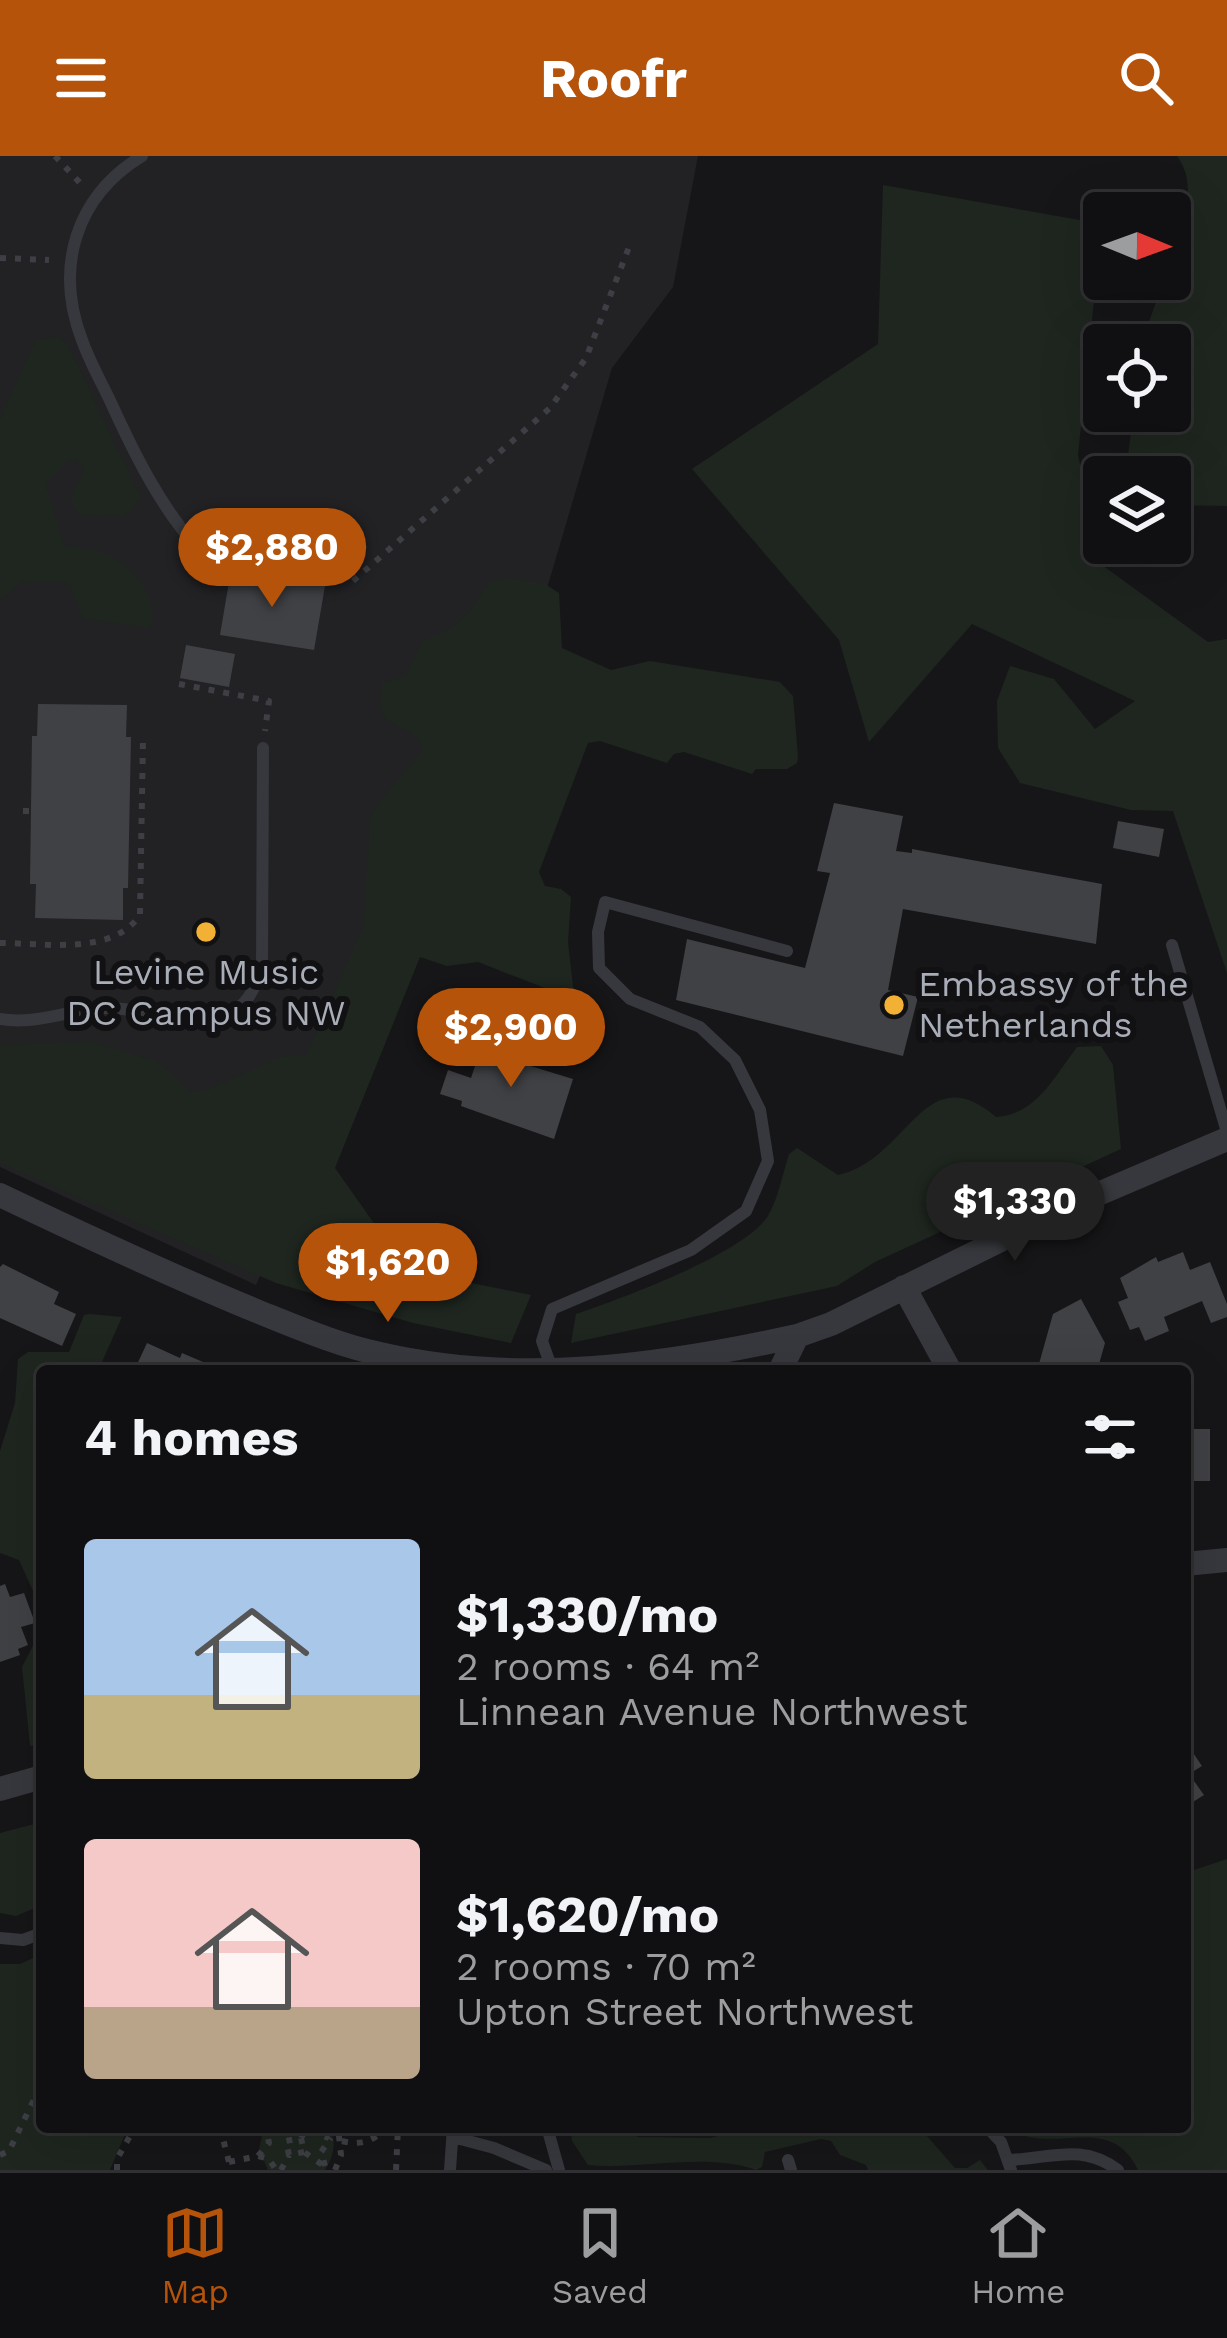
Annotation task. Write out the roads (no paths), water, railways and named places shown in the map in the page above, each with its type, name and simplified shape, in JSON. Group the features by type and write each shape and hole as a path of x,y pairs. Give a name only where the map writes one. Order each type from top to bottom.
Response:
{"street":[{"path":"626,1365 797,1336 1043,1217 1227,1136"},
{"path":"0,1195 238,1303 352,1347 442,1365"},
{"path":"904,1287 947,1365"},
{"path":"783,1365 797,1336"},
{"path":"1191,1563 1227,1560"},
{"path":"0,1789 36,1779"}],"lane":[{"path":"142,156 111,178 86,208 71,261 72,298 81,338 134,452 194,543"},
{"path":"0,1019 20,1023 107,1008 193,1018 227,1015 253,994 262,968 262,748"},
{"path":"550,1365 542,1340 551,1309 691,1250 746,1211 768,1161 760,1110 735,1060 700,1027 630,999 599,968 598,932 604,902 787,951"},
{"path":"1172,945 1227,1136"},
{"path":"0,1938 23,1940 36,1935"},
{"path":"450,2170 453,2133"},
{"path":"456,2133 546,2170"},
{"path":"549,2133 559,2170"},
{"path":"991,2133 1010,2165 1082,2152 1118,2170"}],"place":[{"name":"Levine Music DC Campus NW","path":"206,932"},
{"name":"Embassy of the Netherlands","path":"894,1005"}]}
